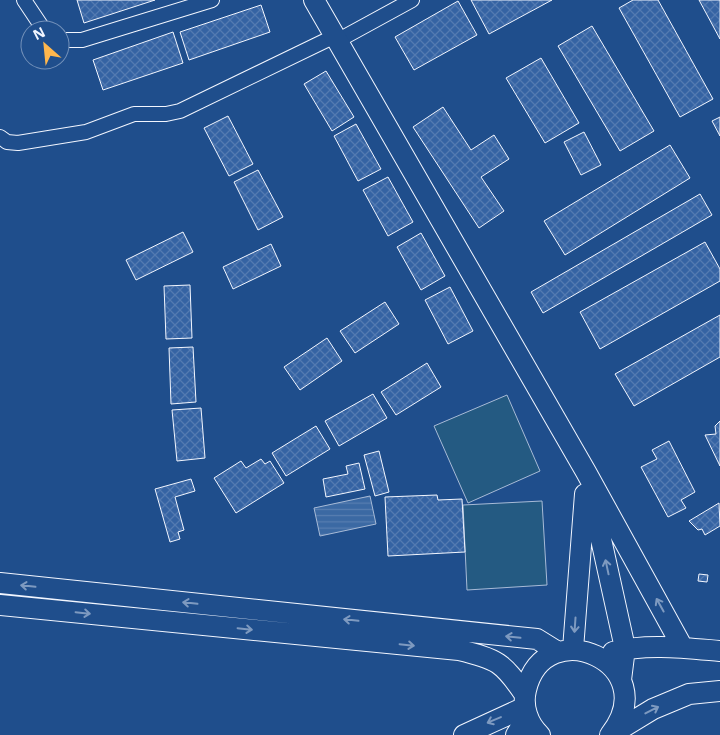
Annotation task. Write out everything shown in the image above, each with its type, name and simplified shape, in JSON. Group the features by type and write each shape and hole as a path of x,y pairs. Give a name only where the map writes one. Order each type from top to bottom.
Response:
{"main road":[{"path":"314,0 586,472 684,648"},
{"path":"586,472 625,648 621,680 625,704 622,715 610,735"},
{"path":"565,651 586,472"},
{"path":"0,583 537,639 565,651"},
{"path":"0,605 459,650 486,657 508,670 540,735"},
{"path":"600,656 625,648 684,648 720,651"},
{"path":"516,735 526,706 528,681 535,669 545,659 565,651 587,651 600,656 612,666 621,680"},
{"path":"610,735 653,709 689,694 720,691"},
{"path":"464,735 526,706"}],"street":[{"path":"24,0 37,20"},
{"path":"70,40 82,40 212,0"},
{"path":"0,137 7,142 18,143 86,132 134,114 166,114 180,111 336,39 412,0"}],"shaded area":[{"path":"507,395 540,471 468,503 434,426"},
{"path":"370,496 376,524 320,536 314,508"},
{"path":"542,501 547,585 467,590 463,505"}],"building":[{"path":"77,0 155,0 84,23"},
{"path":"471,0 552,0 489,34"},
{"path":"633,0 658,0 713,99 680,117 619,8"},
{"path":"699,0 720,0 720,39"},
{"path":"458,1 477,35 414,70 395,37"},
{"path":"261,5 270,32 189,60 180,32"},
{"path":"592,26 654,131 620,151 558,46"},
{"path":"173,32 183,63 103,90 93,60"},
{"path":"541,58 579,123 545,143 506,78"},
{"path":"326,71 354,117 332,131 304,84"},
{"path":"443,107 471,150 494,135 509,159 481,177 504,211 479,228 413,127"},
{"path":"228,116 253,164 229,176 204,128"},
{"path":"720,117 720,136 712,121"},
{"path":"356,124 381,169 358,181 334,136"},
{"path":"584,132 601,165 581,175 564,142"},
{"path":"670,145 690,178 565,255 544,221"},
{"path":"258,170 283,217 258,230 234,182"},
{"path":"388,177 413,222 388,236 363,190"},
{"path":"700,194 712,215 543,313 531,292"},
{"path":"183,232 193,252 136,280 126,260"},
{"path":"421,233 445,276 421,290 397,247"},
{"path":"705,242 720,269 720,281 600,349 580,312"},
{"path":"271,244 281,266 233,289 223,267"},
{"path":"190,285 192,338 166,339 164,286"},
{"path":"450,287 473,331 448,344 425,300"},
{"path":"385,302 399,324 355,353 340,331"},
{"path":"720,315 720,357 634,406 615,374"},
{"path":"327,338 342,361 300,390 284,367"},
{"path":"193,347 196,402 171,404 169,348"},
{"path":"427,363 441,387 396,415 381,392"},
{"path":"373,394 387,418 339,446 325,421"},
{"path":"201,408 205,458 177,461 172,410"},
{"path":"720,421 720,466 705,435 716,434 715,426"},
{"path":"316,426 330,449 286,476 272,453"},
{"path":"669,441 695,492 681,500 686,508 668,517 641,467 657,459 652,450"},
{"path":"379,451 389,492 375,496 364,455"},
{"path":"261,459 265,464 270,461 284,483 236,513 214,478 241,461 246,468"},
{"path":"359,463 365,489 326,497 323,479 348,474 346,466"},
{"path":"191,479 195,491 175,497 184,530 178,532 180,539 170,542 155,489"},
{"path":"437,495 438,500 462,499 465,552 388,556 385,497"},
{"path":"719,503 720,526 705,535 702,529 698,530 689,521"},
{"path":"699,574 708,575 707,582 698,581"}]}
